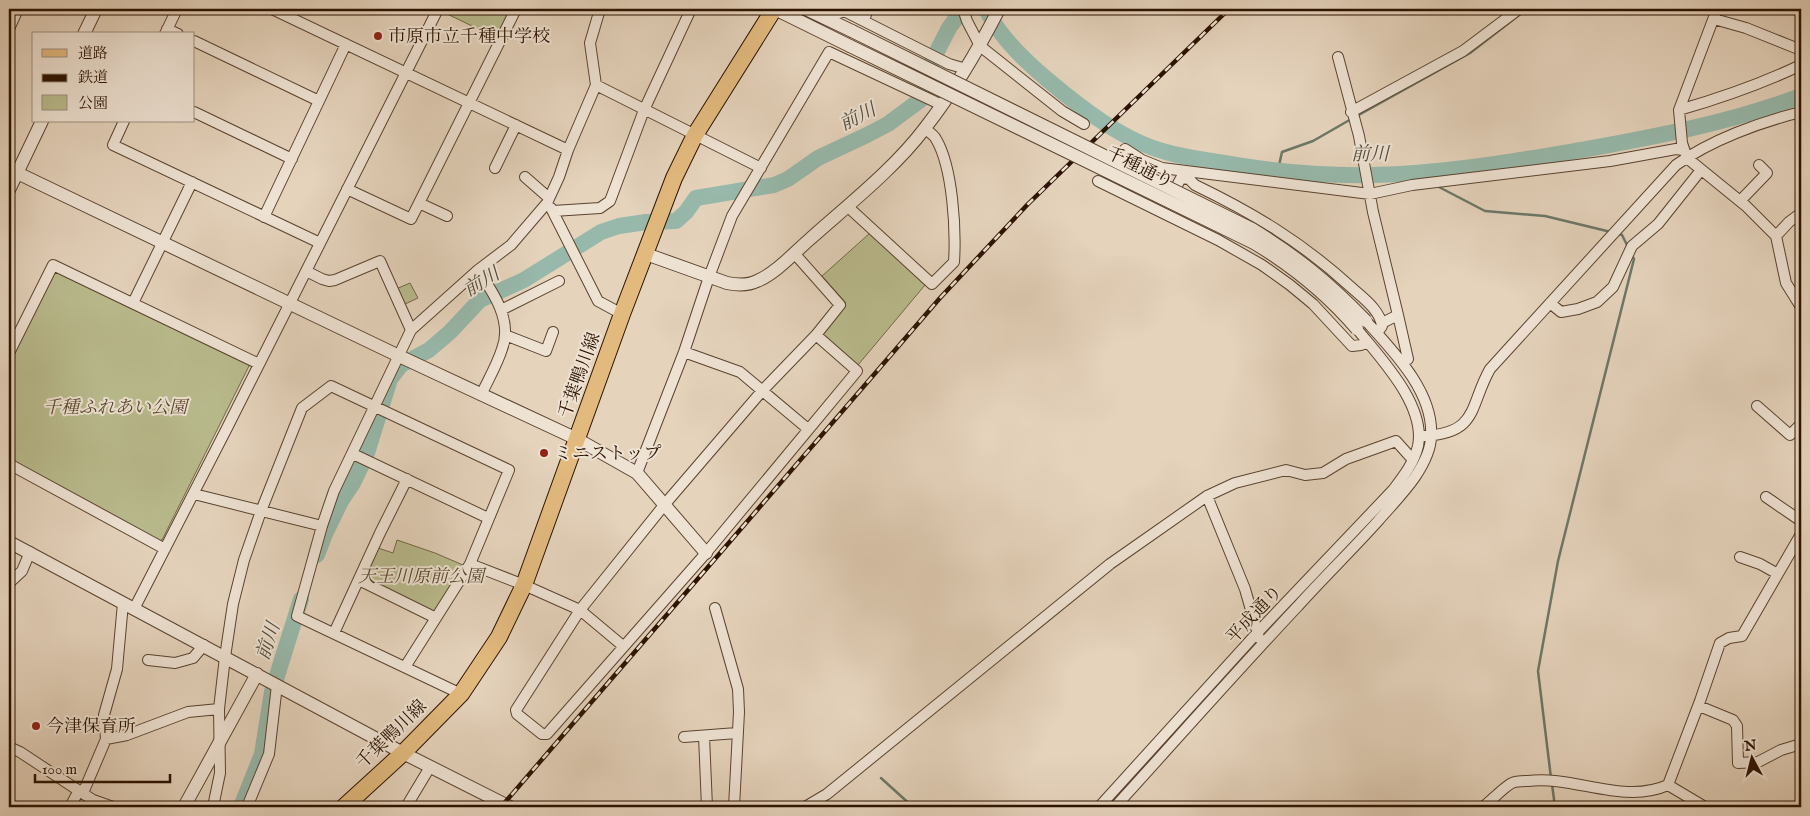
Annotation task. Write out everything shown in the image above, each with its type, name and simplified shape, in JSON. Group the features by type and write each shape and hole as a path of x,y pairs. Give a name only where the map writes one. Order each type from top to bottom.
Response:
{"main road":[{"name":"千葉鴨川線","path":"344,807 403,753 461,694 499,637 524,585 622,314 674,178 695,136 774,9"}],"street":[{"path":"9,29 18,9"},
{"path":"166,31 177,9"},
{"path":"272,9 568,150"},
{"path":"70,807 81,792 106,739 104,715 117,670 129,606 165,549 194,494 438,9"},
{"path":"347,189 411,219 516,9"},
{"path":"461,694 297,616 322,526 334,491 376,407 411,330 478,270 512,245 550,204 568,150 596,86 590,42 600,9"},
{"path":"550,204 600,208 610,201 644,110 691,9"},
{"name":"千種通り","path":"774,9 1254,243 1278,257 1362,325 1379,328 1423,395 1428,408 1431,436"},
{"name":"千種通り","path":"806,9 1252,229 1304,264 1325,280 1362,325 1368,342 1387,366 1412,406 1418,436"},
{"path":"864,20 868,9"},
{"path":"963,9 980,46 1062,111 1084,124"},
{"path":"646,254 727,283 748,284 766,277 847,206 909,148 925,129 966,69 999,9"},
{"path":"1353,116 1463,51 1519,9"},
{"path":"1685,153 1679,110 1717,9"},
{"path":"85,32 94,10"},
{"path":"826,18 844,11 950,64 966,69"},
{"path":"1714,20 1746,28 1801,50"},
{"path":"195,41 320,101"},
{"path":"264,217 346,44"},
{"path":"637,473 684,352 732,216 828,52 942,105"},
{"path":"1338,57 1408,359"},
{"path":"1679,110 1725,97 1761,84 1801,65"},
{"path":"596,86 761,168"},
{"path":"195,112 292,159"},
{"path":"1418,436 1431,436 1452,431 1468,421 1475,408 1481,385 1490,369 1685,153 1732,134 1801,112"},
{"path":"9,190 13,171 41,122"},
{"path":"124,122 113,145 320,243"},
{"path":"495,168 516,125"},
{"path":"847,206 932,284 954,262 954,213 943,156 935,137 925,129"},
{"path":"1368,342 1352,346 1313,304 1290,284 1269,270 1218,240 1100,182 1129,152 1142,160 1162,168 1370,194 1412,185 1610,161 1676,149 1685,153 1701,170 1768,226 1776,236 1786,283 1801,307"},
{"path":"1740,201 1767,173 1759,165"},
{"path":"1550,303 1562,312 1578,309 1597,302 1613,286 1632,246 1658,224 1701,170"},
{"path":"13,171 577,439 637,473 706,553"},
{"path":"1204,189 1212,174"},
{"path":"525,178 550,204 598,301 622,314"},
{"path":"1163,213 1182,178 1189,178 1204,189 1254,214 1312,253 1350,286 1378,314 1379,328"},
{"path":"133,303 192,182"},
{"path":"419,203 447,216"},
{"path":"1776,236 1789,222 1801,213"},
{"path":"794,252 840,305 816,334 762,391 665,504 580,610 516,710 517,714 542,734 547,734 706,553 857,371 816,334"},
{"path":"306,271 329,281 380,261 411,330"},
{"path":"9,353 53,264 259,364"},
{"path":"478,270 500,305 504,335 503,347 481,395"},
{"path":"501,310 559,281"},
{"path":"1379,328 1398,315"},
{"path":"504,335 546,351 553,332"},
{"path":"684,352 740,372 808,429"},
{"path":"213,807 220,773 219,709 225,657 233,604 244,560 261,511 302,408 331,386 508,470 470,564 405,667"},
{"path":"1757,406 1790,435 1801,424"},
{"name":"平成通り","path":"1099,807 1257,633 1393,490 1403,478 1413,460 1418,446 1418,436"},
{"name":"平成通り","path":"1115,807 1404,490 1422,467 1429,449 1431,436"},
{"path":"805,807 827,794 1110,564 1207,496 1235,483 1286,470 1305,475 1323,473 1346,459 1396,441 1413,460"},
{"path":"353,454 488,518"},
{"path":"9,464 165,549"},
{"path":"334,633 380,533 407,480"},
{"path":"194,494 322,526"},
{"path":"1207,496 1244,589 1261,645"},
{"path":"1766,497 1801,520"},
{"path":"1482,807 1512,783 1534,780 1630,792 1660,789 1668,785 1699,706 1720,643 1729,638 1742,636 1801,534"},
{"path":"9,542 403,753 510,807"},
{"path":"9,583 22,571 30,552"},
{"path":"1740,556 1778,574"},
{"path":"470,564 580,610 623,646"},
{"path":"359,580 436,618"},
{"path":"715,608 738,688 739,712 734,807"},
{"path":"148,660 175,663 193,658 204,645"},
{"path":"184,807 257,674"},
{"path":"247,807 270,754 277,685"},
{"path":"1699,706 1733,720 1737,726 1738,763 1758,762 1780,750 1801,744"},
{"path":"106,739 128,735 188,712 219,709"},
{"path":"684,737 737,734"},
{"path":"704,736 707,807"},
{"path":"9,747 20,752 93,800 113,807"},
{"path":"406,807 430,767"},
{"path":"1668,785 1705,807"}],"green space":[{"path":"445,9 511,9 497,38 443,12"},
{"path":"870,233 925,285 858,365 822,332 846,303 822,276"},
{"name":"千種ふれあい公園","path":"57,272 248,363 249,366 162,540 158,541 9,461 9,362 53,273"},
{"path":"410,283 418,298 403,305 396,289"},
{"name":"天王川原前公園","path":"397,540 463,565 463,568 436,610 432,611 366,580 365,575 378,548 393,553"}],"waterway":[{"name":"前川","path":"317,555 341,501 353,483 366,456 390,379 401,365 429,350 450,332 480,300 524,280 601,232 619,226 646,222 676,221 686,212 696,198 774,185 788,179 818,158 888,124 923,98 928,69 949,28 963,9"},
{"name":"前川","path":"986,9 998,29 1031,66 1075,102 1119,132 1150,147 1172,154 1275,170 1333,175 1372,175 1480,166 1587,149 1668,133 1722,121 1801,96"},
{"path":"1357,116 1470,53 1527,9"},
{"path":"1278,170 1282,152 1313,141 1353,118"},
{"path":"1410,172 1423,179"},
{"path":"1437,186 1485,211 1545,216 1611,232"},
{"path":"1619,234 1622,235 1628,247"},
{"path":"1551,778 1538,671 1558,561 1634,259 1631,254"},
{"name":"前川","path":"241,807 262,754 272,692 301,599"},
{"path":"881,778 913,807"},
{"path":"1552,784 1555,807"}],"railway":[{"path":"501,807 940,298 1028,204 1229,9"}],"place":[{"name":"市原市立千種中学校","path":"378,36"},
{"name":"ミニストップ","path":"544,453"},
{"name":"今津保育所","path":"36,726"}]}
